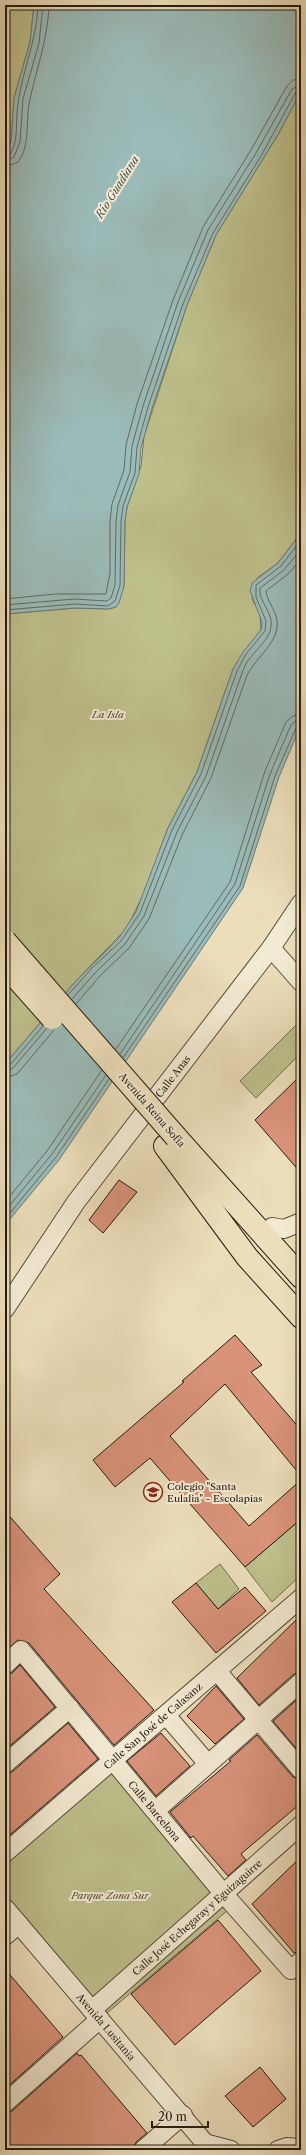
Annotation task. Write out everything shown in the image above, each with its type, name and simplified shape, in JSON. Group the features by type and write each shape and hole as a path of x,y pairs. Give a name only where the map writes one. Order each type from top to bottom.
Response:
{"highway":[{"name":"Avenida Reina Sofía","path":"5,941 170,1142 301,1295"},
{"name":"Avenida Reina Sofía","path":"5,965 170,1142 301,1277"},
{"path":"170,1142 272,1227 301,1260"},
{"path":"170,1142 247,1257 301,1317"}],"street":[{"name":"Calle Anas","path":"5,1309 76,1202 271,948 301,903"},
{"path":"271,948 301,982"},
{"path":"272,1227 284,1229 301,1222"},
{"name":"Calle San José de Calasanz","path":"5,1853 301,1598"},
{"name":"Calle Barcelona","path":"5,1665 21,1650 223,1893 296,1966"},
{"path":"217,1670 301,1770"},
{"path":"155,1811 301,1682"},
{"path":"5,1764 70,1708"},
{"path":"166,1715 208,1764"},
{"name":"Calle José Echegaray y Eguizaguirre","path":"5,2103 223,1893 301,1825"},
{"name":"Avenida Lusitania","path":"5,1908 209,2147 231,2150"},
{"path":"5,1936 19,1924"},
{"path":"143,2150 183,2115"},
{"path":"278,2150 287,2148 301,2148"}],"green space":[{"path":"8,5 34,5 30,42 14,98 11,141 5,154 5,8"},
{"name":"La Isla","path":"301,91 301,533 278,563 257,578 252,599 260,614 261,630 248,646 233,669 197,772 168,828 143,895 127,928 74,983 5,1064 5,614 75,608 109,609 116,607 124,586 125,521 127,507 141,466 144,436 187,305 216,235 279,133"},
{"path":"301,1020 301,1053 256,1098 240,1081"},
{"path":"301,1519 301,1575 272,1602 245,1567"},
{"path":"220,1564 239,1589 218,1609 196,1583"},
{"name":"Parque Zona Sur","path":"113,1761 234,1905 100,2019 5,1908 5,1853"}],"water":[{"name":"Río Guadiana","path":"34,5 301,5 301,91 279,133 216,235 187,305 152,408 141,448 139,474 127,507 125,521 124,586 119,603 116,607 109,609 75,608 5,614 5,154 11,141 14,98 30,42"},
{"path":"301,533 301,725 279,777 243,888 59,1160 5,1225 5,1064 74,983 118,939 136,912 168,828 197,772 233,669 243,652 261,630 262,622 250,591 252,583 278,563"}],"building":[{"path":"301,1075 301,1173 255,1120"},
{"path":"119,1180 137,1192 103,1233 89,1220"},
{"path":"235,1335 262,1365 251,1372 301,1430 301,1476 225,1384 170,1436 249,1526 301,1480 301,1519 245,1567 150,1458 115,1487 93,1460 184,1382 182,1381"},
{"path":"5,1511 60,1574 44,1589 154,1710 114,1745 29,1643 18,1640 5,1651"},
{"path":"196,1583 218,1609 245,1587 266,1611 216,1653 172,1602"},
{"path":"301,1615 301,1672 294,1674 259,1705 237,1678"},
{"path":"20,1665 55,1707 5,1750 5,1675 12,1673"},
{"path":"216,1686 244,1719 215,1744 187,1716"},
{"path":"301,1696 301,1754 273,1721"},
{"path":"68,1723 98,1759 5,1839 5,1774 12,1772"},
{"path":"161,1733 190,1766 156,1796 127,1761"},
{"path":"257,1735 293,1777 301,1780 301,1803 241,1854 246,1860 228,1876 193,1836 191,1838 170,1812 231,1761 229,1760"},
{"path":"301,1857 301,1951 294,1953 252,1904"},
{"path":"218,1920 261,1971 175,2045 131,1994"},
{"path":"5,1969 63,2037 5,2089"},
{"path":"77,2053 79,2056 81,2055 147,2133 136,2142 133,2150 5,2150 5,2113 12,2111"},
{"path":"260,2067 286,2099 253,2127 225,2096"}],"place":[{"name":"Colegio \"Santa Eulalia\" - Escolapias","path":"153,1492"}]}
